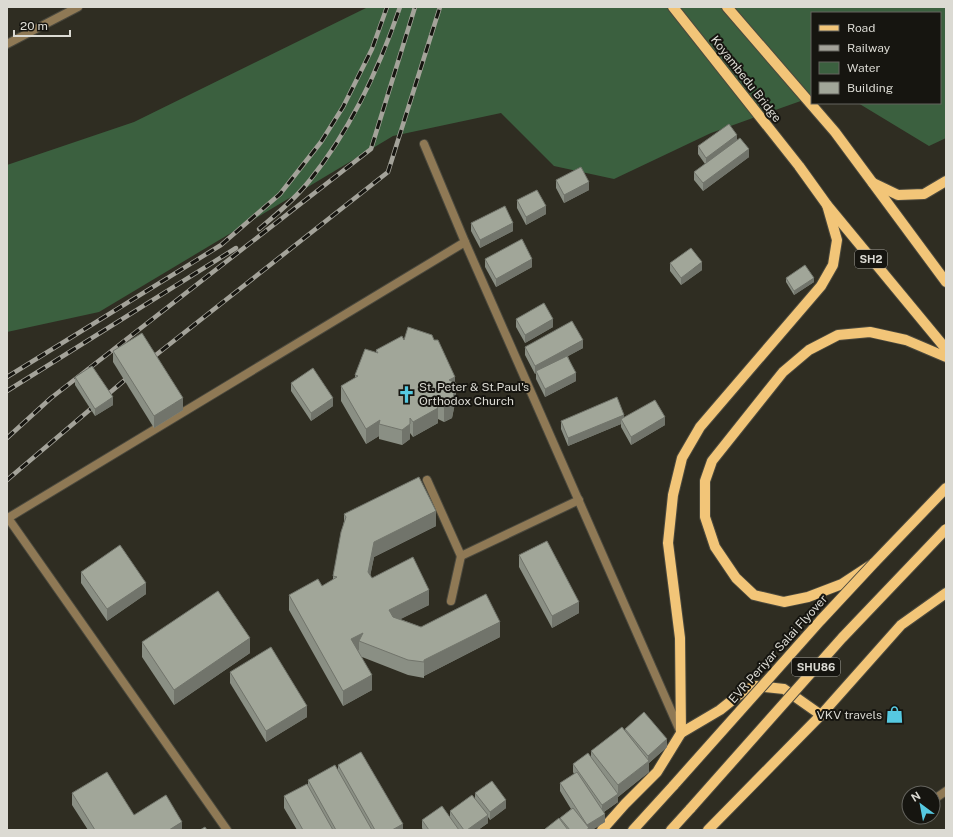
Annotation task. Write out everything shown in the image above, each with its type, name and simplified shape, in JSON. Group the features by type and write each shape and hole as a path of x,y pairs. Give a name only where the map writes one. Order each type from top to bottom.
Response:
{"main road":[{"name":"Koyambedu Bridge","path":"673,7 799,166 827,205"},
{"path":"727,7 835,132 946,282"},
{"path":"872,182 898,195 924,194 946,180"},
{"path":"681,733 680,638 668,543 673,495 682,458 700,427 821,286 833,265 838,240 827,205"},
{"name":"SH2","path":"827,205 946,349"},
{"path":"874,563 842,584 808,597 784,602 754,595 736,578 715,547 705,517 705,481 712,461 783,372 809,350 838,335 870,332 906,340 946,357"},
{"name":"EVR Periyar Salai Flyover","path":"633,830 820,621 946,488"},
{"name":"SHU86","path":"671,830 842,638 946,529"},
{"path":"708,830 820,715 901,626 946,593"},
{"path":"602,830 625,804 657,772 681,733 720,710 745,690 756,686 784,689 820,715"}],"street":[{"path":"7,44 78,7"},
{"path":"424,144 465,242 681,733"},
{"path":"226,830 8,518 465,242"},
{"path":"427,480 461,556 451,601"},
{"path":"461,556 579,500"}],"water":[{"path":"368,7 946,7 946,138 929,146 860,104 941,104 941,12 811,12 811,97 711,133 614,179 554,166 501,113 393,136 99,312 7,332 7,165 134,122"}],"building":[{"path":"729,124 737,135 706,158 698,146"},
{"path":"740,138 749,149 703,183 694,172"},
{"path":"581,167 589,182 564,195 556,180"},
{"path":"537,190 546,206 526,217 517,200"},
{"path":"505,206 513,223 480,240 471,223"},
{"path":"522,239 532,259 496,279 485,259"},
{"path":"691,248 702,262 681,278 670,263"},
{"path":"805,265 814,278 794,291 786,278"},
{"path":"544,303 553,319 525,335 516,319"},
{"path":"572,321 583,340 535,366 525,347"},
{"path":"408,327 432,335 434,340 438,340 455,377 449,380 456,383 452,403 444,407 435,402 438,408 413,422 410,418 410,424 402,430 379,424 380,420 366,429 341,386 358,376 355,375 365,349 378,353 376,350 402,336 404,340"},
{"path":"142,333 183,398 154,416 113,351"},
{"path":"567,356 576,373 545,389 536,371"},
{"path":"92,366 113,397 95,409 75,377"},
{"path":"313,368 333,398 311,413 291,383"},
{"path":"617,397 624,415 568,438 561,421"},
{"path":"655,400 665,417 631,437 621,419"},
{"path":"419,477 436,511 374,542 368,572 372,578 413,557 429,590 389,610 393,617 421,627 486,594 500,622 424,660 424,662 408,660 359,641 363,633 351,639 372,675 343,691 289,595 318,579 322,586 337,577 333,576 341,532 346,517 344,514"},
{"path":"547,541 579,602 552,616 519,555"},
{"path":"120,545 146,583 107,609 81,572"},
{"path":"218,591 250,638 174,690 142,642"},
{"path":"271,647 307,706 266,731 230,672"},
{"path":"644,712 667,739 648,756 625,729"},
{"path":"622,727 649,761 618,785 591,751"},
{"path":"361,752 403,824 392,830 375,830 338,765"},
{"path":"588,753 618,794 602,805 573,764"},
{"path":"335,765 372,830 336,830 308,780"},
{"path":"107,772 134,815 166,795 182,822 169,830 95,830 72,793"},
{"path":"577,772 605,814 587,825 560,783"},
{"path":"492,781 506,800 490,812 475,793"},
{"path":"307,784 333,830 303,830 284,796"},
{"path":"472,795 488,815 467,830 464,830 450,811"},
{"path":"442,806 459,830 429,830 422,820"},
{"path":"573,808 589,828 586,830 570,830 560,818"},
{"path":"559,818 568,830 545,830 545,829"},
{"path":"205,827 207,830 200,830"}],"railway":[{"path":"7,377 221,245 280,194 321,142 343,107 372,49 387,7"},
{"path":"259,229 286,206 305,187 338,140 351,119 373,76 400,7"},
{"path":"7,438 51,398 371,149 415,7"},
{"path":"147,362 388,172 440,7"},
{"path":"7,391 236,248"},
{"path":"7,480 133,373"}],"place":[{"name":"St. Peter & St.Paul's Orthodox Church","path":"406,394"},
{"name":"VKV travels","path":"895,715"}]}
